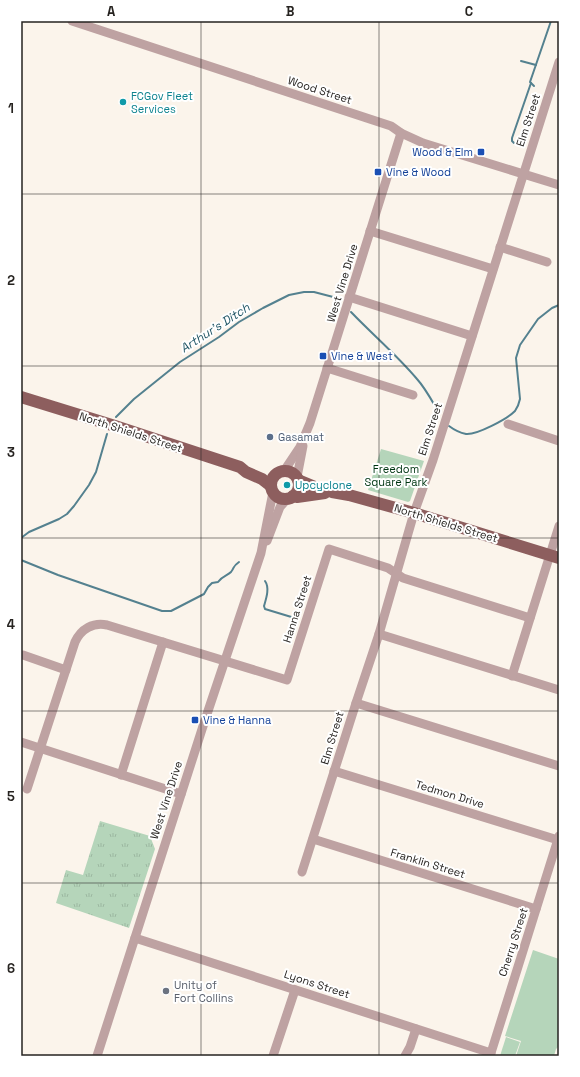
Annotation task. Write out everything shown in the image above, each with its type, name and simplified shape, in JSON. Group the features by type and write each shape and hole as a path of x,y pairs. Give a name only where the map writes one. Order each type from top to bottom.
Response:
{"main road":[{"name":"North Shields Street","path":"21,397 240,467 281,472"},
{"name":"North Shields Street","path":"240,467 246,472 262,479 272,489"},
{"path":"281,472 290,472 297,478 298,489 290,497 277,497 272,489 272,480 281,472"},
{"name":"North Shields Street","path":"297,478 309,486 349,495 414,513 554,557"},
{"name":"North Shields Street","path":"290,497 332,492"}],"street":[{"name":"Wood Street","path":"72,21 391,126 401,133 423,143 559,185"},
{"name":"Elm Street","path":"302,872 379,634 414,513 435,453 559,62"},
{"name":"West Vine Drive","path":"281,472 296,453 304,439 310,423 401,133"},
{"path":"370,231 493,269"},
{"path":"500,247 547,262"},
{"path":"349,297 472,336"},
{"path":"327,368 413,395"},
{"path":"508,424 559,441"},
{"name":"West Vine Drive","path":"297,478 304,439"},
{"name":"West Vine Drive","path":"96,1056 224,661 261,552 272,489"},
{"name":"West Vine Drive","path":"261,552 269,537 280,507 290,497"},
{"path":"512,676 530,618 554,557 559,526"},
{"name":"Hanna Street","path":"66,670 77,637 87,628 96,624 104,624 287,680 329,549 388,568 403,578 530,618"},
{"path":"379,634 559,690"},
{"path":"121,774 163,642"},
{"path":"23,655 66,670 27,789"},
{"path":"356,702 559,766"},
{"path":"21,742 181,794"},
{"name":"Tedmon Drive","path":"334,771 558,838"},
{"name":"Cherry Street","path":"490,1055 558,838"},
{"name":"Franklin Street","path":"313,839 536,909"},
{"name":"Lyons Street","path":"135,938 416,1029 490,1055"},
{"path":"273,1056 295,990"},
{"path":"405,1056 410,1047 416,1029"}],"green space":[{"name":"Freedom Square Park","path":"381,449 424,461 410,501 408,502 368,490"},
{"path":"100,821 150,836 155,849 129,928 56,903 66,870 83,875"},
{"path":"533,950 559,959 559,1046 556,1049 554,1056 516,1056 521,1041 505,1036"},
{"path":"506,1037 520,1042 515,1056 500,1056"}],"waterway":[{"path":"534,86 530,82 551,21"},
{"path":"521,61 536,65"},
{"path":"514,143 512,138 531,83"},
{"name":"Arthur's Ditch","path":"116,417 134,399 180,362 239,322 263,308 289,295 304,292 314,292 341,299"},
{"name":"Arthur's Ditch","path":"449,426 462,433 471,434 492,426 515,411 520,399 516,358 520,345 538,319 552,308 559,305"},
{"name":"Arthur's Ditch","path":"351,312 409,370 429,395 439,413"},
{"name":"Arthur's Ditch","path":"21,538 29,532 59,519 67,514 74,506 96,472 107,434"},
{"path":"21,560 58,575 162,611 171,611 204,594 212,583 218,582 239,562"},
{"path":"265,581 267,587 267,597 264,606 265,609 298,619"}],"place":[{"name":"FCGov Fleet Services","path":"123,102"},
{"name":"Wood & Elm","path":"481,152"},
{"name":"Vine & Wood","path":"378,172"},
{"name":"Vine & West","path":"323,356"},
{"name":"Gasamat","path":"270,437"},
{"name":"Upcyclone","path":"287,485"},
{"name":"Vine & Hanna","path":"195,720"},
{"name":"Unity of Fort Collins","path":"166,991"}]}
